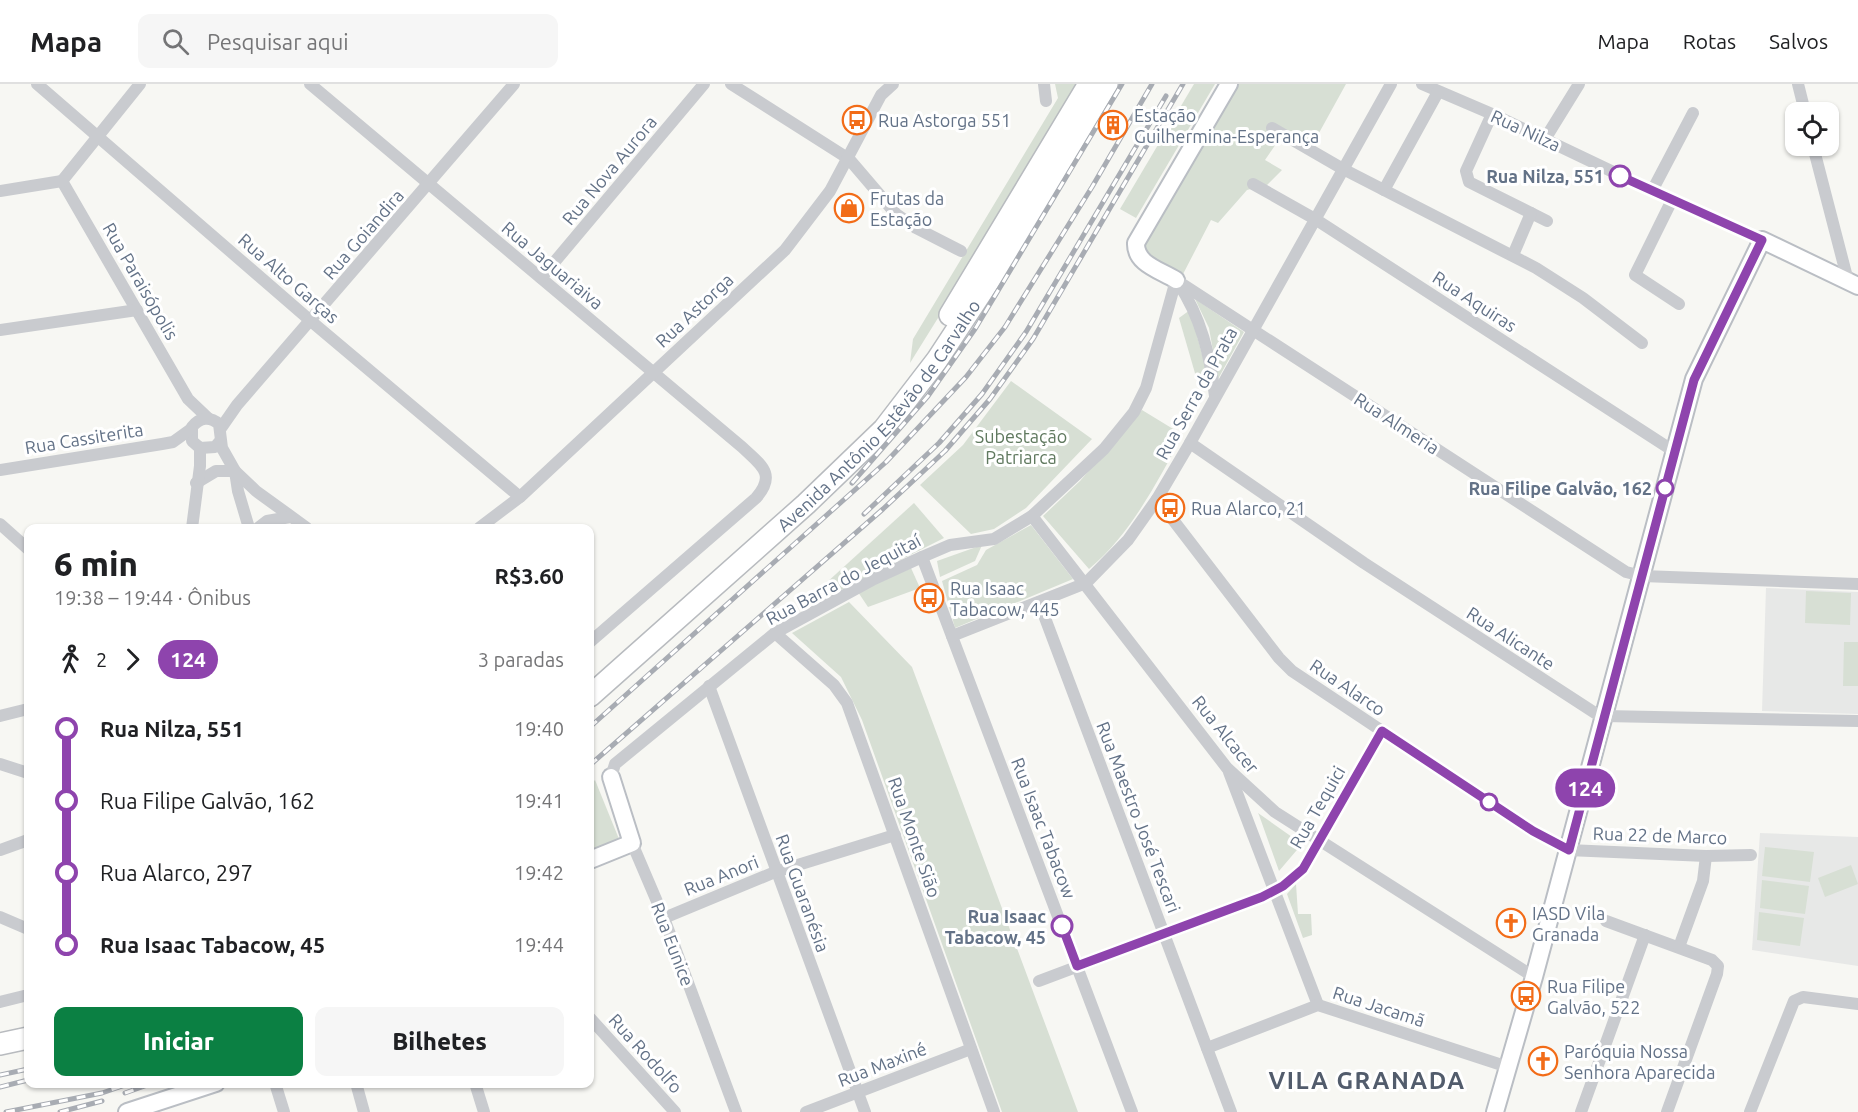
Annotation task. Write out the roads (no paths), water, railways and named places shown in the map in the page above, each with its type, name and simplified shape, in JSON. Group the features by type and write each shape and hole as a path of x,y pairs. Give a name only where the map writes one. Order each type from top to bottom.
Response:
{"highway":[{"name":"Avenida Antônio Estêvão de Carvalho","path":"594,676 819,475 881,412 933,344 1089,84"},
{"name":"Avenida Antônio Estêvão de Carvalho","path":"594,692 806,504 884,429 937,360 1000,264 1107,84"},
{"path":"0,1029 24,1024"},
{"path":"0,1044 24,1039"}],"street":[{"name":"Rua Alto Garças","path":"36,84 312,322 520,497"},
{"path":"0,191 62,181 140,84"},
{"name":"Rua Goiandira","path":"220,435 237,405 312,322 514,84"},
{"name":"Rua Nova Aurora","path":"541,278 704,84"},
{"path":"730,84 849,159 896,214 916,228 961,251"},
{"name":"Rua Astorga","path":"484,524 520,497 785,250 814,214 849,159 882,90 893,84"},
{"path":"1044,84 1046,100"},
{"name":"Rua Almeria","path":"1229,84 1136,243 1138,256 1143,261 1253,328 1615,566 1642,576 1858,584"},
{"name":"Rua Serra da Prata","path":"952,636 1086,583 1128,540 1157,499 1190,443 1391,84"},
{"name":"Rua Nilza","path":"1422,84 1492,114 1652,191 1853,283"},
{"path":"1545,139 1579,84"},
{"path":"1798,84 1802,102"},
{"name":"Rua Jaguariaiva","path":"318,86 430,184 742,447 764,470 767,478"},
{"path":"1384,190 1438,92"},
{"path":"1652,191 1693,113"},
{"path":"1492,114 1466,177 1478,188 1547,221"},
{"path":"1272,128 1343,169 1513,255 1583,298 1642,343"},
{"path":"1816,156 1853,283"},
{"name":"Rua Paraisópolis","path":"62,181 188,399 210,419"},
{"name":"Rua Aquiras","path":"1253,184 1315,219 1675,452"},
{"path":"1672,200 1635,275 1679,304"},
{"path":"1513,255 1531,213"},
{"path":"1494,1110 1569,850 1694,380 1762,240"},
{"path":"1176,280 1196,312 1206,345 1215,396"},
{"name":"Rua Barra do Jequitaí","path":"611,777 615,764 775,633 874,579 922,557 950,546 993,539 1032,516 1104,449 1134,412 1146,388 1176,280"},
{"path":"0,330 137,310"},
{"name":"Rua Paraisópolis","path":"188,399 192,428"},
{"name":"Rua Goiandira","path":"210,419 237,405"},
{"path":"192,524 200,466 198,447 191,435 192,428 196,422 210,419 236,471 238,491 248,524"},
{"name":"Rua Cassiterita","path":"173,442 192,428"},
{"path":"198,447 208,449 220,435"},
{"name":"Rua Cassiterita","path":"0,470 173,442 198,447"},
{"name":"Rua Alicante","path":"1190,443 1374,570 1580,705 1604,716 1858,721"},
{"path":"196,483 216,471 236,471 301,524"},
{"name":"Avenida Antônio Estêvão de Carvalho","path":"594,639 756,498 767,478"},
{"name":"Rua Alarco","path":"1157,499 1279,658 1300,677 1533,831 1569,850"},
{"name":"Rua Alcacer","path":"1032,516 1227,768 1275,812 1534,977"},
{"path":"263,524 267,521 290,517"},
{"path":"0,524 24,545"},
{"name":"Rua Isaac Tabacow","path":"922,557 1132,1112"},
{"name":"Rua Maestro José Tescari","path":"1039,602 1231,1112"},
{"name":"Rua Monte Sião","path":"775,633 834,685 847,703 994,1112"},
{"name":"Rua Guaranésia","path":"709,686 865,1112"},
{"path":"0,716 24,710"},
{"name":"Rua Tequici","path":"1039,981 1274,892 1303,869 1382,731"},
{"path":"0,764 24,771"},
{"path":"1227,768 1318,1005"},
{"name":"Rua Eunice","path":"611,777 632,843 664,918 736,1112"},
{"name":"Rua Anori","path":"664,918 776,872 896,835"},
{"path":"0,850 24,841"},
{"path":"594,858 632,843"},
{"name":"Rua 22 de Marco","path":"1569,850 1706,856 1751,855"},
{"path":"1679,947 1704,881 1706,856"},
{"path":"0,917 24,927"},
{"path":"1606,921 1712,960 1718,970 1667,1112"},
{"path":"1581,1112 1645,935"},
{"path":"0,1002 24,996"},
{"path":"1750,1112 1794,1001 1803,997 1858,1004"},
{"name":"Rua Jacamã","path":"1207,1048 1318,1005 1508,1067"},
{"name":"Rua Rodolfo","path":"594,1022 675,1112"},
{"name":"Rua Maxiné","path":"806,1112 971,1049"},
{"path":"127,1112 151,1109 204,1088"},
{"path":"277,1088 284,1112"},
{"path":"357,1088 364,1112"},
{"path":"477,1088 484,1112"}],"railway":[{"path":"852,483 928,396 975,329 1122,84"},
{"path":"594,723 886,462 966,377 1005,327 1092,187 1152,84"},
{"path":"594,762 883,509 945,451 990,399 1033,339 1183,84"},
{"path":"864,514 939,443 982,394 1026,332 1166,96"},
{"path":"0,1075 24,1070"},
{"path":"0,1087 24,1081"},
{"path":"6,1112 102,1093 116,1088"},
{"path":"125,1093 139,1088"},
{"path":"60,1112 102,1101"}],"place":[{"name":"Rua Astorga 551","path":"857,120"},
{"name":"Estação Guilhermina-Esperança","path":"1113,125"},
{"name":"Rua Nilza, 551","path":"1620,176"},
{"name":"Frutas da Estação","path":"849,208"},
{"name":"Rua Filipe Galvão, 162","path":"1665,488"},
{"name":"Rua Alarco, 21","path":"1170,508"},
{"name":"Rua Isaac Tabacow, 445","path":"929,598"},
{"name":"IASD Vila Granada","path":"1511,923"},
{"name":"Rua Isaac Tabacow, 45","path":"1062,926"},
{"name":"Rua Filipe Galvão, 522","path":"1526,996"},
{"name":"Paróquia Nossa Senhora Aparecida","path":"1543,1061"}],"district":[{"name":"VILA GRANADA","path":"1367,1080"}],"park label":[{"name":"Subestação Patriarca","path":"1021,446"}]}
